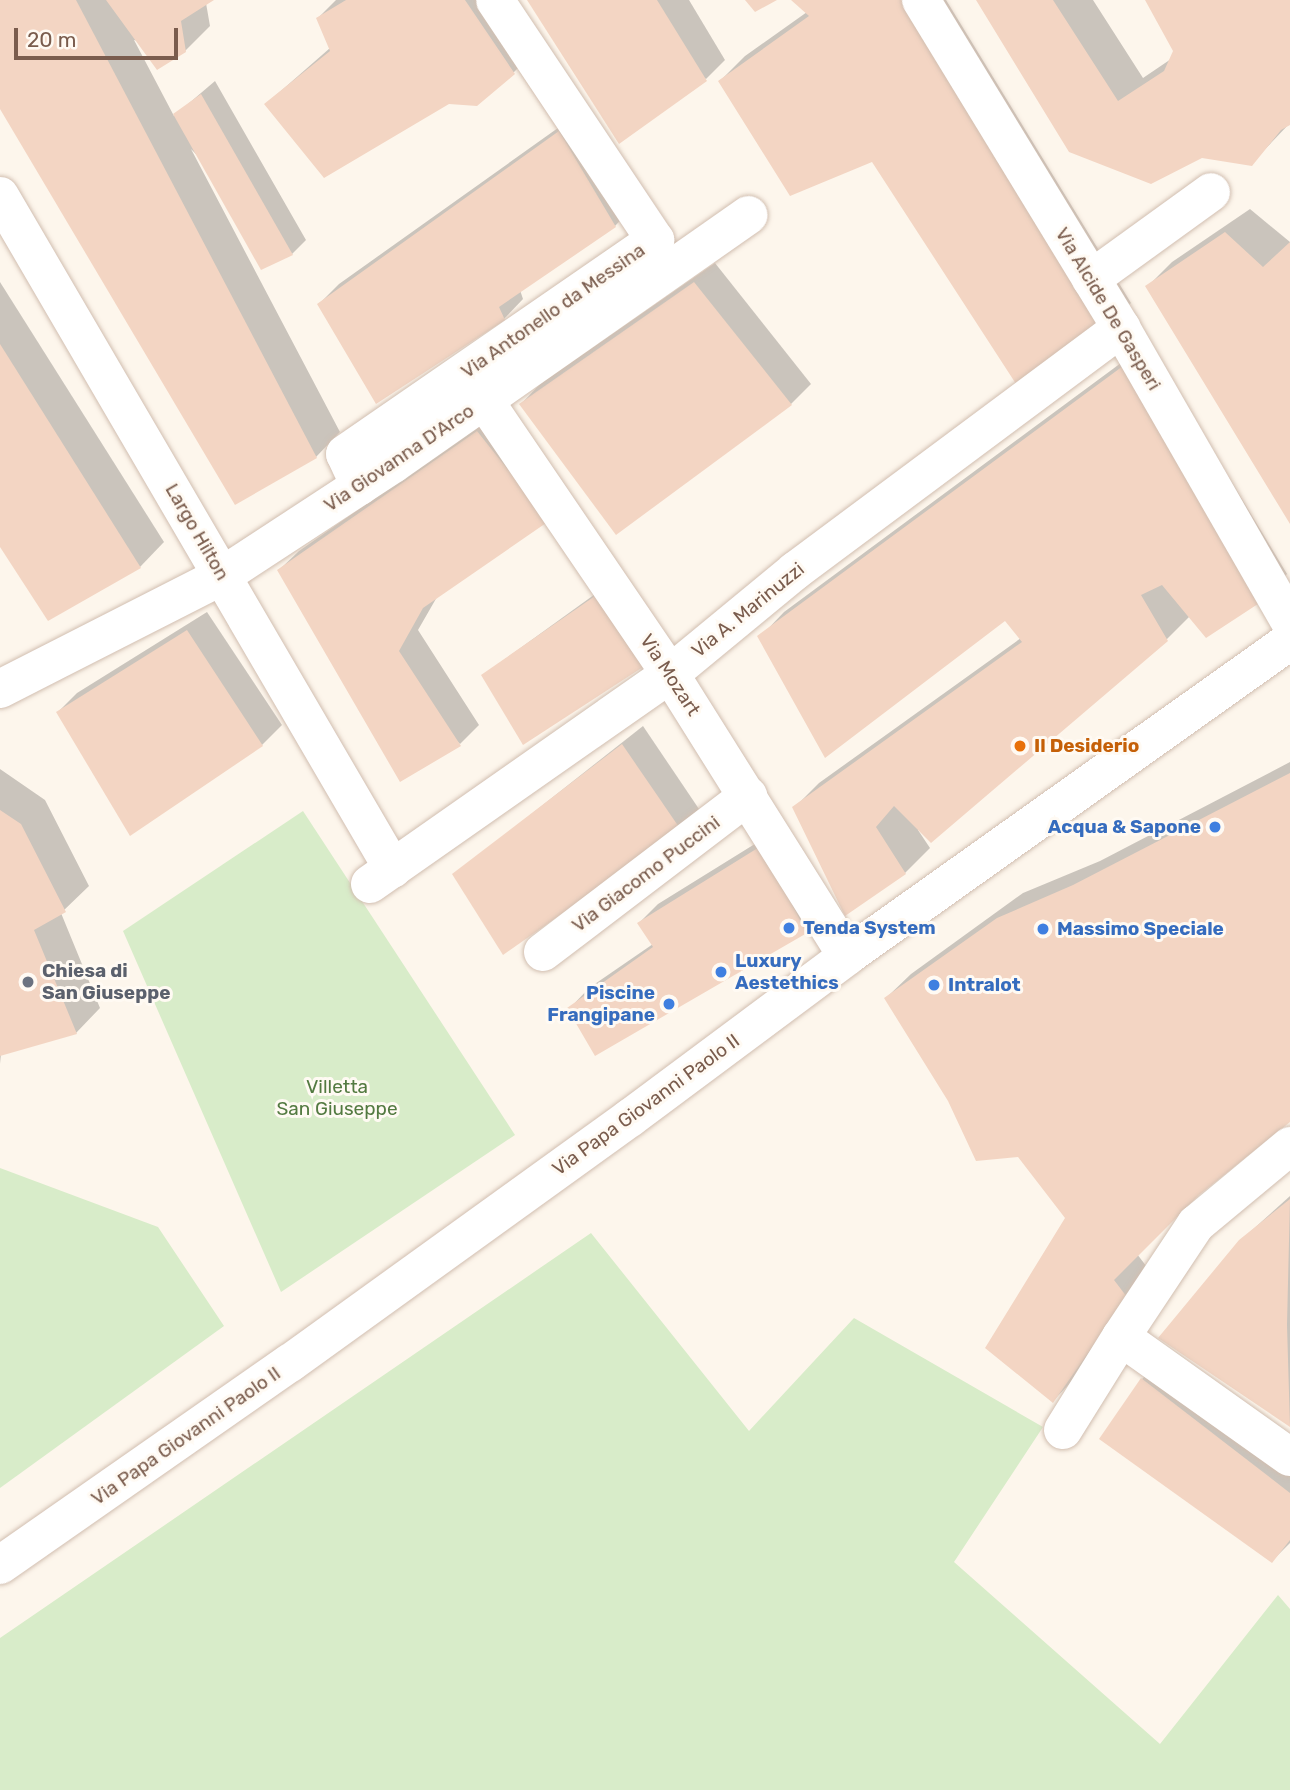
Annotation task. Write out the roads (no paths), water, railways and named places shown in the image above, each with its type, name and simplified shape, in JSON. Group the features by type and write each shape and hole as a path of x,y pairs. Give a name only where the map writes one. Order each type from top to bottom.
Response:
{"street":[{"name":"Via Antonello da Messina","path":"360,486 345,454 656,240 495,0"},
{"name":"Via Alcide De Gasperi","path":"921,0 1121,328 1290,622"},
{"path":"1091,279 1211,192"},
{"name":"Largo Hilton","path":"0,196 222,576 381,876"},
{"name":"Via Giovanna D'Arco","path":"16,682 222,576 360,486 750,215"},
{"name":"Via A. Marinuzzi","path":"381,876 670,674 795,571 1121,328"},
{"name":"Via Mozart","path":"484,400 670,674 847,956"},
{"name":"Via Papa Giovanni Paolo II","path":"0,1565 619,1126 847,956 1290,641"},
{"name":"Via Giacomo Puccini","path":"543,952 748,796"},
{"path":"1063,1430 1196,1224 1290,1146"},
{"path":"1121,1337 1290,1457"}],"place":[{"name":"Il Desiderio","path":"1020,746"},
{"name":"Acqua & Sapone","path":"1215,827"},
{"name":"Tenda System","path":"789,928"},
{"name":"Massimo Speciale","path":"1043,929"},
{"name":"Luxury Aestethics","path":"721,972"},
{"name":"Chiesa di San Giuseppe","path":"28,982"},
{"name":"Intralot","path":"934,985"},
{"name":"Piscine Frangipane","path":"669,1004"}],"park label":[{"name":"Villetta San Giuseppe","path":"337,1098"}]}
